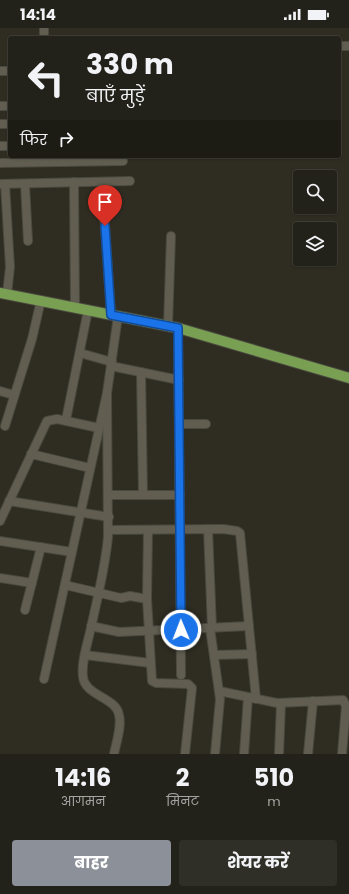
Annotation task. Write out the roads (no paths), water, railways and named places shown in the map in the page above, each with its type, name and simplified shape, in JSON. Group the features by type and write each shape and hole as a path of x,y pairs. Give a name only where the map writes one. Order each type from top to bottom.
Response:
{"main road":[{"path":"4,293 178,328 349,378"}],"street":[{"path":"0,163 123,161"},
{"path":"4,293 10,266 2,184 130,181"},
{"path":"74,182 75,307"},
{"path":"44,679 107,393 112,364 114,315 102,182"},
{"path":"25,184 28,241"},
{"path":"168,326 171,236"},
{"path":"5,426 32,339 41,300"},
{"path":"66,420 88,310"},
{"path":"178,328 181,675"},
{"path":"80,353 141,372 179,380"},
{"path":"141,372 142,495"},
{"path":"0,391 14,395"},
{"path":"107,393 109,517 106,556 85,655 82,677 85,683 114,706 120,715 114,754"},
{"path":"0,521 47,421 51,419 66,420 99,428"},
{"path":"179,424 206,424"},
{"path":"31,454 90,468"},
{"path":"108,495 180,495"},
{"path":"10,501 109,517"},
{"path":"208,529 211,628 220,699 215,754"},
{"path":"108,530 208,529 234,530 240,533 252,654 252,698 244,754"},
{"path":"148,530 147,599 151,678 154,682 188,684 192,688 185,754"},
{"path":"0,541 72,552"},
{"path":"25,610 41,547"},
{"path":"0,578 32,583"},
{"path":"65,585 121,598 130,596 147,599"},
{"path":"91,626 119,632 249,626"},
{"path":"214,656 252,654"},
{"path":"85,655 150,663"},
{"path":"219,691 281,703 340,699 345,701 346,706 342,754"},
{"path":"308,754 313,701"},
{"path":"279,754 281,703"}]}
